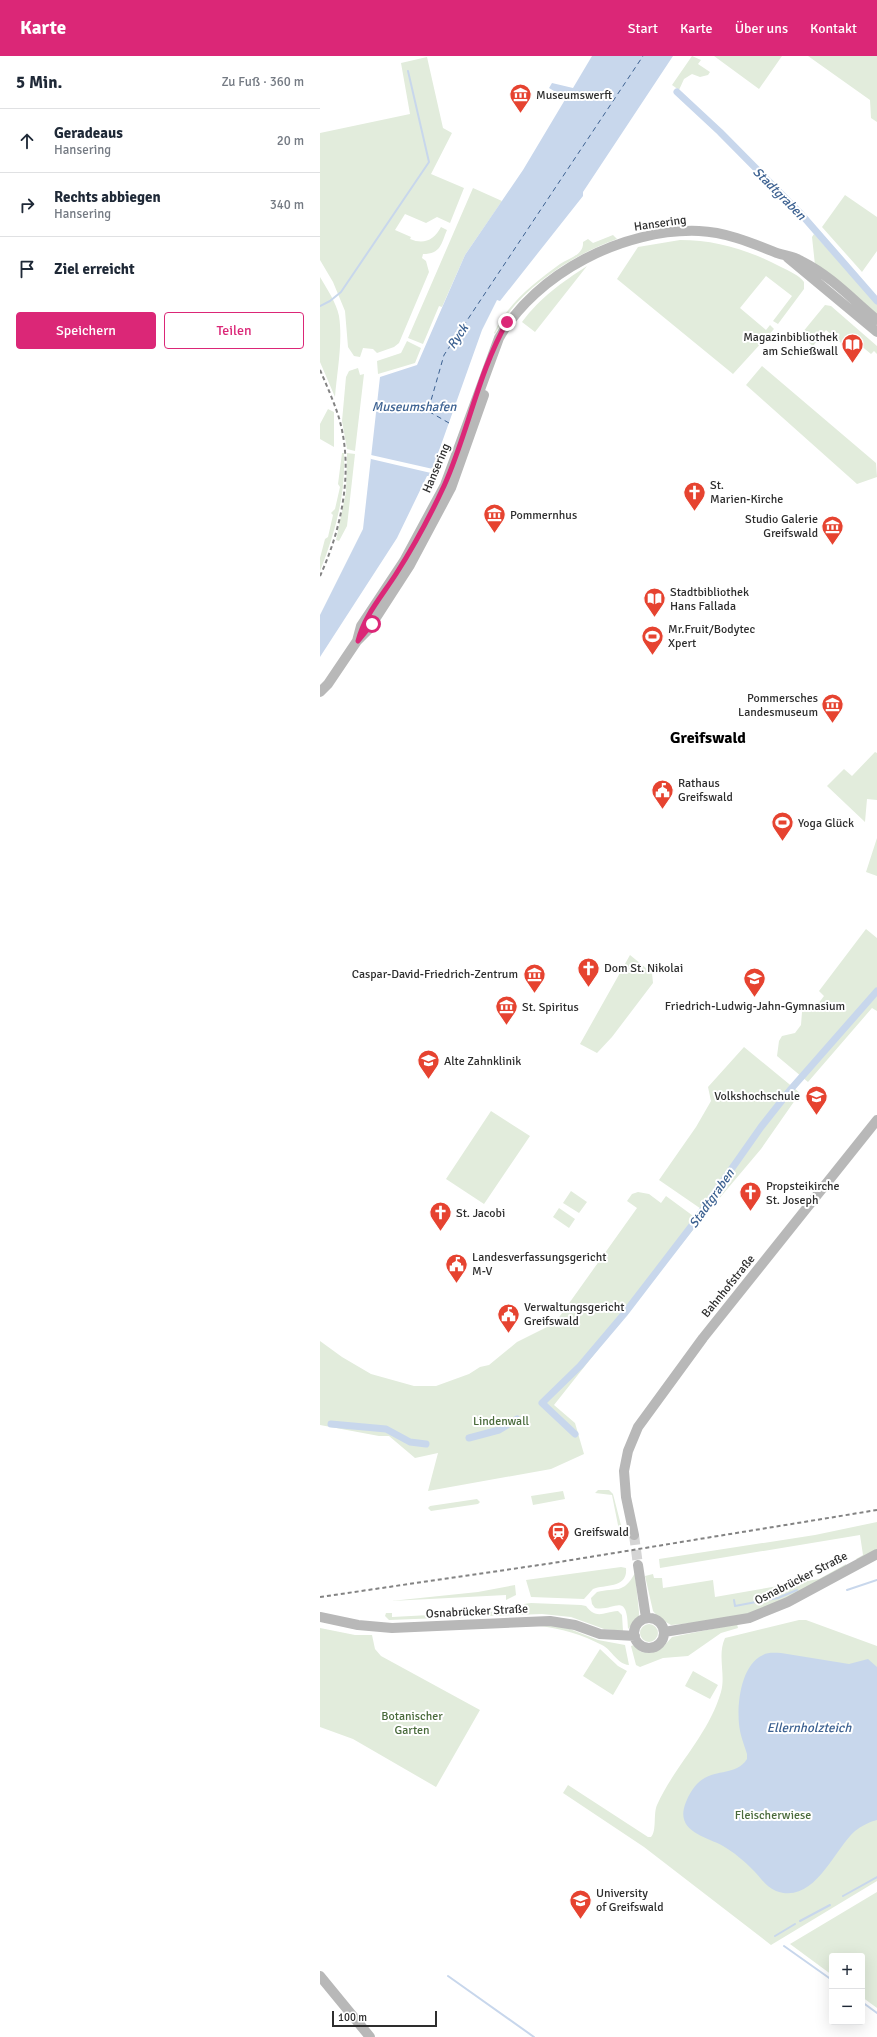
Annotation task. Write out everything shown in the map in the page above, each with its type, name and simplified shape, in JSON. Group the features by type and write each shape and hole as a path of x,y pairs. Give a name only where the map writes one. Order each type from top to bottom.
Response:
{"main road":[{"name":"Hansering","path":"320,692 368,630 402,579 451,488 501,346 511,326 528,302 546,285 581,261 624,241 682,231 713,232 746,241 787,257 801,260 820,272 877,320"},
{"name":"Hansering","path":"787,257 877,332"},
{"name":"Bahnhofstraße","path":"634,1535 624,1481 625,1463 633,1437 646,1415 717,1321 877,1120"},
{"name":"Osnabrücker Straße","path":"664,1632 749,1618 788,1602 877,1554"},
{"path":"638,1565 646,1618"},
{"name":"Osnabrücker Straße","path":"320,1617 358,1625 392,1628 550,1621 575,1625 600,1634 635,1636"},
{"path":"646,1618 656,1620 663,1627 664,1632 661,1642 653,1648 643,1647 639,1644 635,1636 636,1626 646,1618"},
{"path":"320,1976 370,2037"}],"green space":[{"path":"692,56 701,60 698,64 710,72 708,75 700,77 692,74 684,79 679,90 672,85"},
{"path":"714,56 782,56 759,89"},
{"path":"808,56 877,56 877,122 871,118 870,100"},
{"path":"427,57 443,128 452,133 431,174 464,188 450,223 437,217 426,223 405,214 395,230 411,237 410,239 415,241 424,241 432,238 441,227 447,230 442,244 434,252 423,254 422,258 426,261 429,272 399,343 394,347 377,353 373,349 363,348 360,357 354,356 348,347 345,311 333,282 320,260 320,133 410,114 401,63"},
{"path":"473,188 502,201 465,255 442,307 439,306 423,344 408,338"},
{"path":"845,195 877,217 877,251 862,272 822,227"},
{"path":"814,234 877,304 877,315 815,265 812,237"},
{"path":"613,235 617,239 582,254 564,264 531,289 517,303 495,334 494,333 507,312 522,294 560,264 579,253 583,246 583,242 588,239 593,243"},
{"path":"680,240 693,240 719,244 744,251 769,261 799,277 804,282 804,289 778,324 773,321 792,296 766,276 740,308 766,330 770,325 774,329 733,374 617,279 638,247"},
{"path":"587,266 535,332 522,322 529,313 552,291"},
{"path":"320,277 334,301 339,316 340,346 335,397 320,362"},
{"path":"825,305 831,306 877,346 877,354 874,351 871,354 848,335 841,343 826,330 813,346 804,339 805,336 802,333"},
{"path":"407,341 421,348 415,363 378,374 377,361 401,353"},
{"path":"762,366 876,463 877,477 857,484 746,385"},
{"path":"358,368 360,375 364,374 355,451 347,449 342,421 346,377 349,371"},
{"path":"328,409 334,412 334,447 320,439 320,424"},
{"path":"342,453 344,453 344,469 341,499 335,528 320,571 320,558 325,539 328,537 333,515 331,513 335,509 340,487 338,484"},
{"path":"347,453 355,454 347,526 339,541 336,540 346,492"},
{"path":"875,752 877,753 877,800 867,799 865,822 827,786 844,769 852,776"},
{"path":"877,838 877,876 866,872"},
{"path":"866,929 877,938 877,1011 872,1008 808,1082 777,1056 779,1041 782,1036 795,1033 801,1025 802,1012 805,1008 818,1004 824,996 819,991"},
{"path":"630,955 652,973 653,983 612,1037 597,1053 580,1044"},
{"path":"744,1047 800,1093 761,1149 707,1213 659,1180 696,1127 711,1101 708,1087"},
{"path":"491,1111 530,1136 484,1204 446,1179"},
{"path":"571,1191 587,1202 579,1213 563,1203"},
{"name":"Lindenwall","path":"638,1192 649,1194 661,1203 666,1196 700,1221 554,1405 575,1423 584,1454 551,1469 428,1491 438,1453 415,1458 389,1436 379,1436 320,1425 320,1341 342,1357 371,1374 414,1386 436,1386 469,1374 480,1367 489,1365 517,1342 555,1323 637,1208 627,1201 632,1194"},
{"path":"559,1208 575,1219 569,1228 553,1217"},
{"path":"598,1490 609,1490 613,1494 622,1529 619,1530 612,1495 595,1493"},
{"path":"563,1491 565,1499 533,1505 531,1496"},
{"path":"477,1499 480,1502 478,1504 431,1511 428,1508 430,1506"},
{"path":"877,1522 877,1550 859,1560 856,1559 863,1555 860,1535 660,1568 659,1559 815,1535"},
{"path":"846,1564 845,1568 787,1598 744,1615 713,1621 671,1625 659,1618 653,1611 645,1576 653,1574 654,1578 662,1578 663,1588 713,1580 715,1597 819,1579"},
{"path":"621,1567 626,1568 626,1575 620,1583 593,1589 584,1599 531,1597 526,1580"},
{"path":"635,1573 639,1617 628,1629 627,1617 622,1606 619,1605 595,1608 592,1604 591,1598 597,1592 619,1589 627,1585"},
{"path":"515,1585 516,1595 506,1600 506,1595 391,1601 478,1592"},
{"path":"524,1604 581,1605 586,1606 597,1614 618,1611 622,1615 623,1631 604,1629 571,1617 542,1614 389,1620 385,1616 386,1613 392,1613 392,1617 506,1611 507,1607 516,1612 521,1610"},
{"name":"Fleischerwiese","path":"799,1620 806,1620 877,1646 877,1881 771,1945 644,1847 563,1793 568,1785 648,1837 651,1837 654,1831 657,1805 664,1790 700,1737 715,1708 721,1692 723,1679 722,1651 725,1638"},
{"path":"557,1624 598,1640 625,1645 629,1665 618,1660 606,1647 587,1638 563,1630 539,1626"},
{"path":"649,1624 655,1627 658,1633 655,1639 649,1642 643,1639 640,1633 643,1627"},
{"path":"737,1624 738,1628 721,1633 688,1656 663,1658 640,1667 636,1665 631,1646 634,1645 641,1652 652,1653 664,1646 672,1637"},
{"name":"Botanischer Garten","path":"320,1628 355,1635 372,1635 375,1649 381,1656 480,1710 436,1787 353,1739 320,1727"},
{"path":"600,1649 618,1666 627,1671 613,1695 583,1676"},
{"path":"693,1671 718,1685 710,1699 685,1686"},
{"path":"877,1892 877,2008 865,1999 865,1953 829,1953 829,1973 790,1944"}],"water":[{"name":"Museumshafen","path":"592,56 673,56 583,192 583,196 500,301 497,300 482,330 431,473 427,476 397,538 320,657 320,615 363,529 380,377 417,365 465,255 523,170 566,98 549,88 552,83 573,88"},
{"name":"Ellernholzteich","path":"767,1653 781,1653 849,1664 868,1659 877,1667 877,1820 865,1824 855,1831 822,1874 812,1883 801,1890 789,1893 772,1889 766,1885 747,1864 732,1851 693,1831 687,1826 684,1820 683,1812 686,1802 693,1789 701,1781 717,1773 734,1770 741,1766 747,1759 739,1724 739,1706 742,1685 750,1667 756,1660"}],"pier":[{"path":"371,455 433,469 431,473 371,459"}],"waterway":[{"path":"320,306 330,301 341,292 429,162 408,71"},
{"name":"Stadtgraben","path":"677,92 720,132 801,214 877,301"},
{"name":"Stadtgraben","path":"575,1434 542,1403 580,1366 624,1314 690,1228 761,1127 791,1089 877,991"},
{"name":"Stadtgraben","path":"469,1438 499,1430 517,1419"},
{"name":"Stadtgraben","path":"331,1424 386,1429 410,1442 426,1444"},
{"path":"847,1590 877,1580"},
{"path":"734,1600 735,1606 778,1598 797,1590"},
{"path":"843,1896 877,1877"},
{"path":"800,1921 830,1905"},
{"path":"775,1936 795,1924"},
{"path":"784,1946 829,1978"},
{"path":"448,1976 534,2037"},
{"path":"865,2004 877,2013"}],"ferry route":[{"path":"449,423 428,411 444,355 643,56"}],"tunnel":[{"path":"634,1535 638,1565"}],"railway":[{"path":"320,370 339,418 345,458 345,478 340,519 328,558 320,576"},
{"path":"320,1597 553,1563 877,1510"}],"place":[{"name":"Museumswerft","path":"520,114"},
{"name":"Magazinbibliothek am Schießwall","path":"853,364"},
{"name":"St. Marien-Kirche","path":"695,512"},
{"name":"Pommernhus","path":"495,534"},
{"name":"Studio Galerie Greifswald","path":"833,546"},
{"name":"Stadtbibliothek Hans Fallada","path":"655,618"},
{"name":"Mr.Fruit/Bodytec Xpert","path":"652,656"},
{"name":"Pommersches Landesmuseum","path":"833,724"},
{"name":"Rathaus Greifswald","path":"663,810"},
{"name":"Yoga Glück","path":"782,842"},
{"name":"Dom St. Nikolai","path":"589,988"},
{"name":"Caspar-David-Friedrich-Zentrum","path":"534,994"},
{"name":"Friedrich-Ludwig-Jahn-Gymnasium","path":"755,998"},
{"name":"St. Spiritus","path":"506,1026"},
{"name":"Alte Zahnklinik","path":"428,1080"},
{"name":"Volkshochschule","path":"816,1116"},
{"name":"Propsteikirche St. Joseph","path":"751,1212"},
{"name":"St. Jacobi","path":"441,1232"},
{"name":"Landesverfassungsgericht M-V","path":"456,1284"},
{"name":"Verwaltungsgericht Greifswald","path":"508,1334"},
{"name":"Greifswald","path":"558,1552"},
{"name":"University of Greifswald","path":"581,1920"}],"district":[{"name":"Greifswald","path":"708,737"}],"route":[{"path":"372,624 358,641 361,626 396,575 440,495 468,422 478,389 498,338 507,322"}],"water label":[{"name":"Ryck","path":"457,336"}]}
